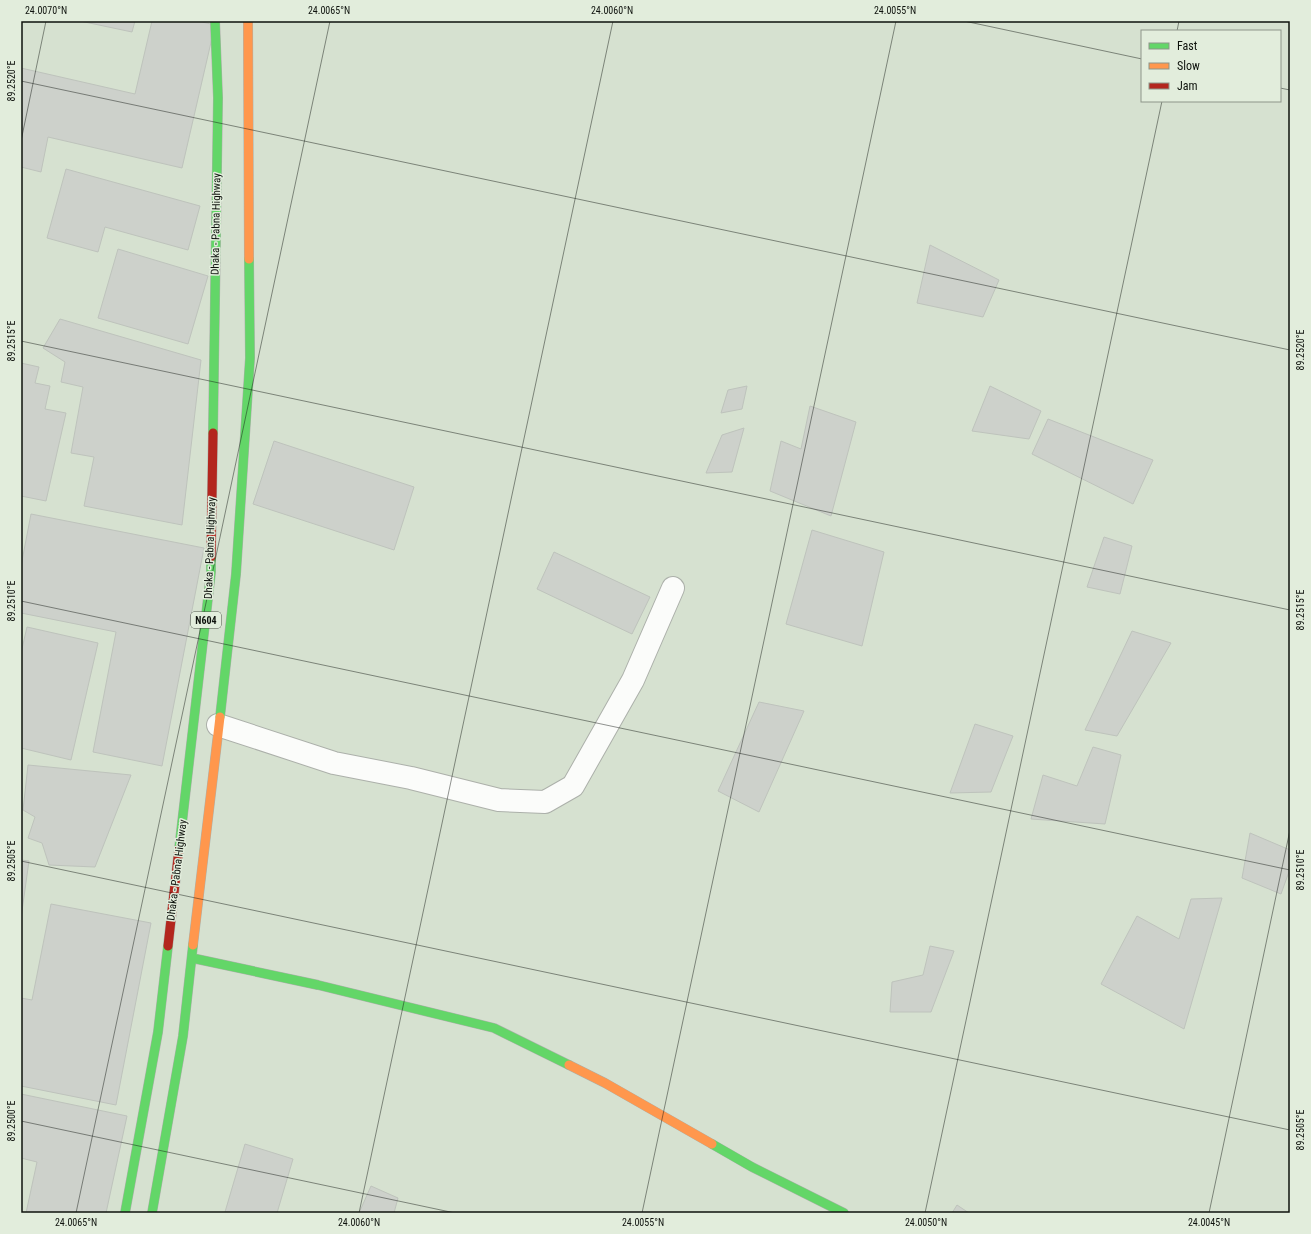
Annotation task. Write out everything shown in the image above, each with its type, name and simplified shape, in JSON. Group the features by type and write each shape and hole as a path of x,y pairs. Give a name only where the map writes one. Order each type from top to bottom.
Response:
{"main road":[{"name":"Dhaka - Pabna Highway","path":"125,1213 158,1032 211,572 218,98 215,21"},
{"name":"N604","path":"152,1213 183,1036 236,574 250,358 248,21"},
{"path":"192,958 318,985 494,1028 605,1083 752,1167 844,1213"}],"street":[{"path":"218,725 334,763 412,778 499,800 545,802 573,786 633,680 673,588"}],"shaded area":[{"path":"21,21 1290,21 1290,1213 21,1213"}],"building":[{"path":"80,21 135,21 132,32"},
{"path":"152,21 198,21 215,25 182,168 48,137 41,172 21,167 21,68 135,94"},
{"path":"66,169 200,206 188,250 105,227 98,252 47,238"},
{"path":"930,245 999,280 983,317 917,303"},
{"path":"118,249 208,276 188,344 98,318"},
{"path":"60,319 201,360 182,525 84,506 94,457 71,453 83,387 61,382 65,362 43,348"},
{"path":"21,363 39,367 35,383 50,386 45,409 66,413 46,501 21,496"},
{"path":"747,386 742,409 721,413 728,390"},
{"path":"990,386 1041,411 1029,439 972,431"},
{"path":"810,406 856,422 831,516 770,491 781,441 801,449"},
{"path":"1048,419 1153,460 1133,504 1032,454"},
{"path":"744,428 732,472 706,473 722,435"},
{"path":"274,441 414,487 394,550 253,504"},
{"path":"31,514 204,548 162,766 93,752 116,632 21,613 21,566"},
{"path":"812,530 884,552 862,646 786,624"},
{"path":"1104,537 1132,546 1120,594 1087,587"},
{"path":"554,552 650,597 632,634 537,589"},
{"path":"27,627 98,643 71,760 21,748 21,653"},
{"path":"1132,631 1171,643 1117,736 1085,730"},
{"path":"759,702 804,711 759,812 718,791"},
{"path":"975,724 1013,736 991,792 950,793"},
{"path":"1093,747 1121,755 1105,824 1031,819 1043,775 1077,786"},
{"path":"28,765 131,775 95,867 49,865 42,843 28,838 35,817 23,810"},
{"path":"1250,833 1290,850 1290,869 1281,894 1242,878"},
{"path":"21,860 29,861 21,918"},
{"path":"1222,898 1184,1029 1101,984 1137,916 1179,939 1191,899"},
{"path":"51,904 151,923 116,1105 21,1086 21,998 32,1000"},
{"path":"930,946 954,951 931,1012 890,1012 892,982 923,975"},
{"path":"21,1094 127,1116 106,1213 26,1213 37,1162 21,1158"},
{"path":"245,1144 293,1159 277,1213 225,1212"},
{"path":"371,1186 398,1198 394,1213 359,1213"},
{"path":"957,1205 969,1213 952,1213"}],"traffic: fast":[{"path":"213,433 218,98 215,21"},
{"path":"220,717 236,574 250,358 249,259"},
{"path":"179,849 211,572 211,557"},
{"path":"152,1213 183,1036 193,945"},
{"path":"125,1213 158,1032 168,946"},
{"path":"192,958 318,985 494,1028 569,1065"},
{"path":"712,1144 752,1167 844,1213"}],"traffic: slow":[{"path":"248,21 249,259"},
{"path":"193,945 220,717"},
{"path":"569,1065 605,1083 712,1144"}],"traffic: jam":[{"path":"211,557 213,433"},
{"path":"168,946 179,849"}]}
